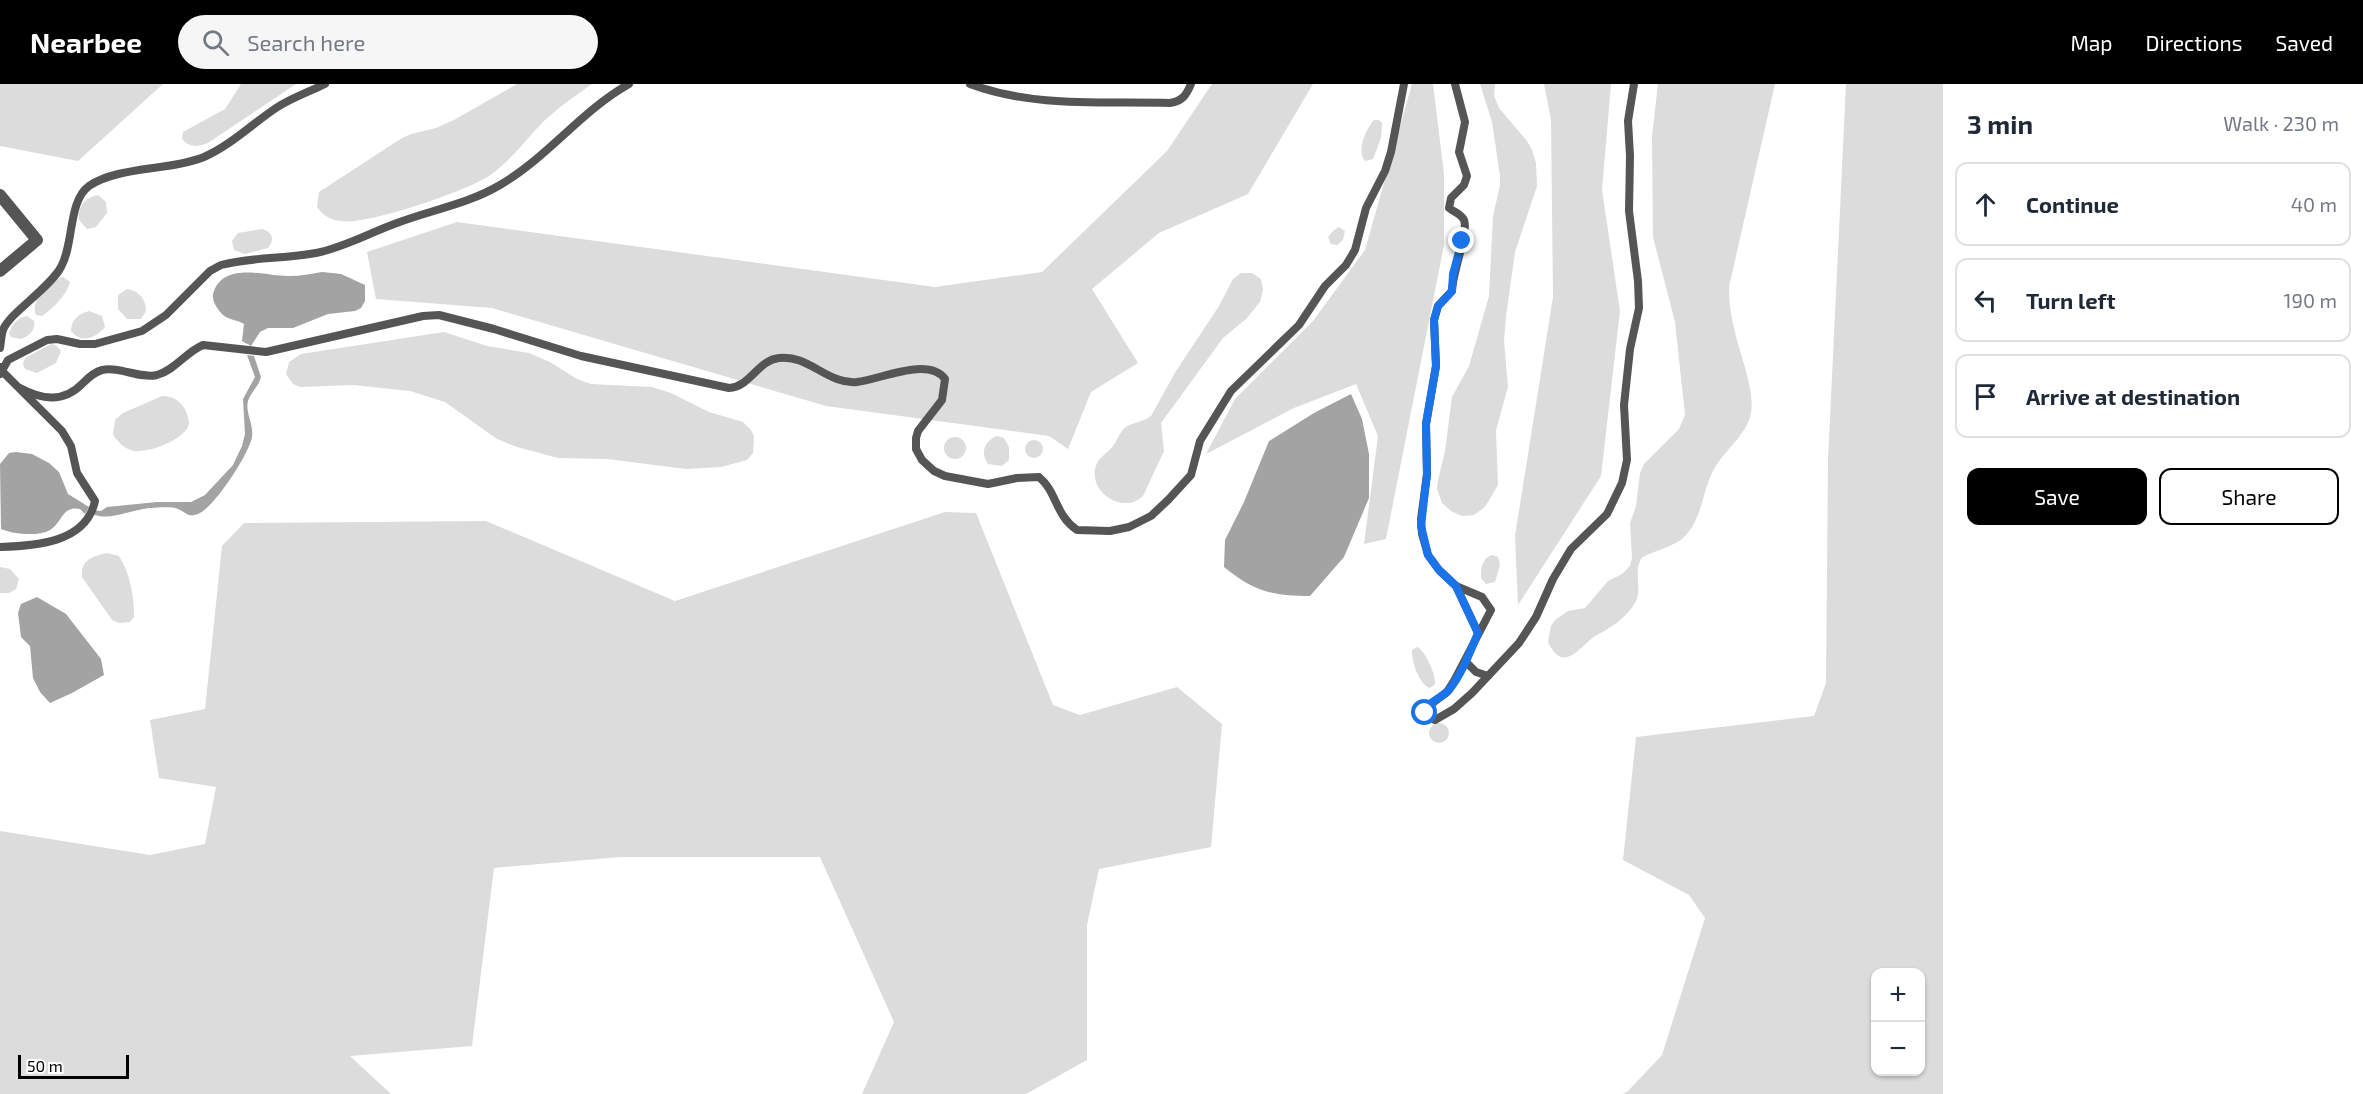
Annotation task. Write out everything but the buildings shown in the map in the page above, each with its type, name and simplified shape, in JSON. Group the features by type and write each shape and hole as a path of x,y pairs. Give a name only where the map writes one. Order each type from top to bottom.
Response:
{"street":[{"path":"0,195 37,240 0,271"}],"lane":[{"path":"0,348 3,328 39,294 62,265 69,245 78,200 88,187 110,177 162,168 203,157 220,148 278,106 325,84"},
{"path":"0,548 50,542 69,534 87,522 95,504 94,497 77,473 67,439 1,369 8,360 47,340 57,339 80,344 95,344 142,331 166,315 210,271 221,265 333,249 395,224 448,208 488,192 536,161 599,103 629,84"},
{"path":"970,84 1002,95 1032,100 1170,103 1180,101 1187,94 1191,84"},
{"path":"20,388 43,397 61,397 75,391 89,377 101,370 149,375 160,373 203,345 266,352 435,315 471,322 582,356 729,388 741,385 765,364 781,357 793,359 843,382 865,381 884,375 925,369 941,374 945,379 942,400 918,431 916,438 918,455 934,471 945,476 988,484 1017,478 1039,477 1050,491 1062,516 1077,530 1122,529 1151,516 1191,475 1200,441 1231,391 1299,325 1325,286 1352,257 1365,208 1385,171 1391,152 1404,84"},
{"path":"1455,84 1466,122 1459,152 1467,176 1464,185 1450,201 1449,208 1462,217 1466,226 1453,274 1452,291 1438,306 1434,320 1436,366 1426,424 1427,474 1421,526 1424,543 1431,560 1456,586 1478,633"},
{"path":"1456,586 1482,597 1490,606 1489,616 1478,633 1466,661 1446,692 1426,708 1425,713 1428,718 1439,719 1454,709 1527,633 1559,568 1571,549 1606,514 1618,493 1625,474 1627,452 1624,405 1630,349 1639,308 1638,280 1629,211 1628,121 1634,84"},
{"path":"1466,661 1476,672 1488,676"}],"shaded area":[{"path":"0,84 163,84 78,161 0,146"},
{"path":"241,84 296,84 208,143 194,146 182,139 183,132 225,109"},
{"path":"517,84 592,84 544,121 497,170 460,190 393,213 353,221 333,220 317,207 319,192 402,138 454,120"},
{"path":"1212,84 1313,84 1248,194 1159,233 1092,289 1138,363 1091,392 1068,449 1049,436 826,406 492,308 376,299 367,252 457,222 935,287 1042,272 1167,151"},
{"path":"1412,84 1433,84 1444,174 1444,245 1386,539 1364,544 1378,436 1356,384 1294,408 1206,454 1235,399 1313,321 1365,250"},
{"path":"1480,84 1495,84 1494,96 1499,108 1527,141 1536,163 1537,186 1515,252 1506,316 1504,341 1508,387 1496,430 1498,485 1485,507 1474,515 1462,516 1451,511 1442,503 1437,489 1452,397 1469,366 1489,296 1493,216 1500,176 1492,122"},
{"path":"1544,84 1611,84 1602,190 1620,311 1601,476 1518,605 1515,536 1553,297 1551,120"},
{"path":"1658,84 1775,84 1729,287 1731,315 1750,387 1752,408 1743,431 1714,469 1691,529 1680,540 1641,559 1635,603 1618,622 1578,651 1566,657 1560,657 1548,642 1551,626 1555,620 1568,611 1585,608 1608,581 1622,574 1630,566 1632,558 1630,523 1636,506 1640,473 1644,464 1679,429 1685,415 1675,322 1653,237 1652,136"},
{"path":"1846,84 1943,84 1943,1094 1623,1094 1662,1055 1705,918 1689,895 1623,860 1636,737 1814,716 1826,683 1828,460"},
{"path":"1374,120 1382,123 1381,138 1373,159 1365,161 1361,152 1362,146 1365,134"},
{"path":"98,195 106,202 107,213 96,227 87,229 79,220 79,211 86,200"},
{"path":"1339,227 1345,231 1343,240 1337,245 1331,244 1328,237"},
{"path":"262,229 269,232 272,237 268,248 245,254 234,250 232,241 238,233"},
{"path":"322,272 341,274 365,285 365,301 361,308 355,311 328,314 293,328 268,328 260,332 251,346 242,341 244,324 223,315 214,301 213,294 220,282 237,273 290,276"},
{"path":"1241,273 1252,273 1261,279 1263,290 1260,302 1246,319 1223,338 1161,423 1164,451 1143,496 1125,503 1108,497 1096,482 1097,463 1113,446 1124,429 1151,416 1176,371 1219,306 1233,279"},
{"path":"63,277 70,282 63,296 42,316 36,315 35,304 42,292 52,282"},
{"path":"127,289 143,299 146,311 141,319 127,319 118,309 118,295"},
{"path":"89,311 102,316 105,327 93,337 79,337 71,331 72,323 79,315"},
{"path":"27,316 34,321 31,332 21,339 11,337 9,333 14,324 18,319"},
{"path":"444,332 487,346 529,353 591,384 652,387 671,393 709,412 743,422 754,436 753,453 747,460 721,467 686,469 607,459 558,458 497,439 445,402 410,391 353,385 300,387 293,384 286,374 289,362 301,354"},
{"path":"51,344 56,345 61,351 56,363 37,373 25,369 23,364 25,358"},
{"path":"247,355 254,356 261,377 248,401 252,437 238,467 213,502 205,510 195,515 168,507 144,509 106,517 93,514 94,510 101,511 107,507 157,502 191,502 205,495 233,465 242,446 245,434 243,399 255,377"},
{"path":"1351,394 1362,419 1369,454 1369,498 1344,557 1310,596 1274,593 1244,582 1224,567 1225,540 1244,502 1269,441 1314,413"},
{"path":"162,396 173,398 181,404 188,418 187,429 166,444 149,450 127,449 113,434 115,420 123,413"},
{"path":"997,436 1004,438 1009,447 1009,460 1002,466 988,464 984,456 986,444"},
{"path":"951,437 959,437 966,444 966,452 959,459 951,459 944,452 944,444"},
{"path":"1034,440 1040,443 1043,449 1040,455 1034,458 1028,455 1025,449 1028,443"},
{"path":"9,453 32,454 49,463 59,472 68,494 89,507 85,514 80,509 69,510 54,527 39,534 1,529 0,464"},
{"path":"945,512 976,513 1053,705 1080,715 1177,687 1222,724 1211,847 1099,869 1087,925 1087,1060 1026,1094 862,1094 894,1022 820,857 620,857 494,868 472,1046 350,1056 391,1094 0,1094 0,831 150,855 205,844 216,787 159,778 150,720 205,709 222,546 244,523 486,521 675,601"},
{"path":"107,553 119,556 129,577 134,609 134,617 130,622 119,623 112,620 82,577 83,566 88,560"},
{"path":"1492,555 1498,557 1500,565 1495,582 1486,584 1481,578 1482,567 1486,558"},
{"path":"0,567 10,569 19,579 16,589 9,593 0,593"},
{"path":"37,597 66,614 101,659 104,675 50,703 40,692 33,678 30,646 21,637 18,613 21,604"},
{"path":"1417,647 1426,658 1434,675 1435,684 1430,688 1422,682 1414,666 1412,650"},
{"path":"1439,723 1446,726 1449,733 1446,740 1439,743 1432,740 1429,733 1432,726"}],"route":[{"path":"1425,713 1426,708 1446,692 1454,681 1478,633 1456,586 1439,570 1428,555 1421,526 1427,474 1426,417 1436,366 1434,320 1438,306 1451,294 1452,278 1462,241"}]}
